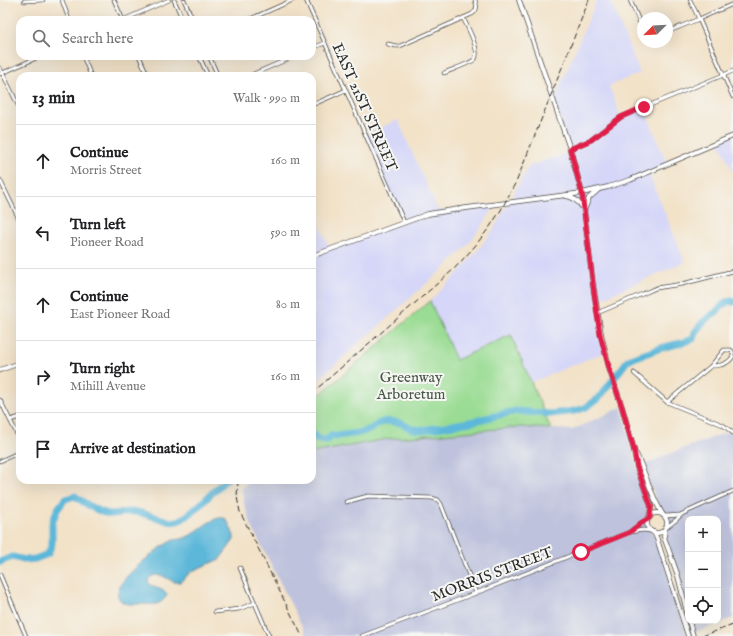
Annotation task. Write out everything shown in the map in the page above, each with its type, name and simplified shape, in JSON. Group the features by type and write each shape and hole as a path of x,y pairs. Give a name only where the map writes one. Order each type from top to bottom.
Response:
{"main road":[{"path":"519,0 570,149 582,193 600,334 634,450 637,467 651,506 648,527 653,531 657,539 688,636"},
{"path":"316,255 428,214 582,193 600,189 630,180 733,136"},
{"path":"584,210 589,198 600,189"},
{"path":"563,195 574,198 584,210"},
{"path":"0,370 16,364"},
{"path":"634,450 642,466 654,499 667,522 664,537 678,576 685,604"},
{"path":"649,518 655,513 660,513 664,516"},
{"path":"653,531 660,532 666,528"},
{"path":"690,624 693,636"}],"street":[{"path":"24,1 43,0"},
{"path":"62,0 68,16"},
{"path":"114,0 121,16"},
{"path":"132,16 169,0"},
{"path":"174,0 181,16"},
{"path":"184,0 191,16"},
{"path":"257,16 293,0"},
{"name":"EAST 21ST STREET","path":"306,0 313,16"},
{"path":"388,44 400,46 473,14 477,10 475,0"},
{"path":"630,0 637,16"},
{"path":"690,0 733,97"},
{"path":"673,30 733,4"},
{"path":"444,73 472,60 476,55 473,40 464,18"},
{"name":"EAST 21ST STREET","path":"316,23 404,222"},
{"path":"316,46 325,43"},
{"path":"1,74 32,60"},
{"path":"85,60 89,72"},
{"path":"141,60 146,72"},
{"path":"201,60 206,72"},
{"path":"211,60 216,72"},
{"path":"258,72 286,60"},
{"path":"0,68 1,74 16,102"},
{"path":"570,149 591,140 621,117 733,70"},
{"path":"316,103 346,90"},
{"path":"0,180 16,213"},
{"path":"597,313 655,288 679,285 733,271"},
{"path":"667,402 711,366 724,350 731,350 733,355 732,359 726,364 711,366"},
{"path":"634,373 667,402 723,425 733,433"},
{"path":"0,400 16,432"},
{"path":"10,420 16,418"},
{"path":"0,461 16,454"},
{"path":"664,516 681,514 733,491"},
{"path":"346,502 368,496 437,499 441,504 476,593"},
{"path":"666,528 681,514"},
{"name":"MORRIS STREET","path":"630,532 649,518"},
{"name":"MORRIS STREET","path":"362,636 630,532 643,530 653,531"},
{"path":"240,568 269,636"},
{"path":"0,575 26,636"},
{"path":"214,612 239,609 255,603"}],"shaded area":[{"path":"597,0 610,0 640,73 609,86 621,117 644,107 667,164 648,172 685,262 596,301 605,352 532,382 511,335 456,360 430,301 459,272 493,230 529,166 571,152 554,100"},
{"path":"398,120 438,211 496,204 483,225 465,248 316,381 316,218 330,249 404,222 365,134"},
{"path":"733,136 733,173 719,142"},
{"path":"622,407 637,467 651,506 648,527 657,539 687,635 307,636 252,527 244,504 242,490 243,486 246,484 316,484 316,452 387,439 520,427 572,430"},
{"path":"730,431 733,434 733,618 721,622 721,516 685,516 685,604 678,576 664,537 667,519 663,515 642,466 666,455"},
{"path":"690,624 717,624 693,633"}],"green space":[{"name":"Greenway Arboretum","path":"430,301 456,360 511,335 551,429 520,427 387,439 316,452 316,398"}],"water":[{"path":"218,518 225,518 234,536 234,540 220,559 192,571 180,582 174,582 163,576 154,575 151,577 148,580 149,584 165,592 167,595 163,601 153,604 126,604 120,600 118,591 120,585 125,578 141,563 171,541 189,536"}],"waterway":[{"path":"316,438 327,440 332,435 337,436 359,433 371,429 386,421 401,423 412,429 423,430 470,422 516,411 551,414 575,411 585,408 599,398 628,360 661,348 693,339 695,332 703,322 726,302 733,302"},
{"path":"0,562 12,557 25,560 35,559 48,554 52,544 52,523 57,510 65,499 75,496 99,511 108,514 135,512 173,522 188,515 221,484"}],"railway":[{"path":"316,390 454,269 489,228 501,210 517,180 589,0"},
{"path":"238,484 237,497 240,512 302,636"},
{"path":"702,636 733,625"}],"route":[{"path":"581,552 630,532 650,517 651,506 637,467 634,450 600,334 582,193 570,149 591,140 621,117 644,107"}]}
